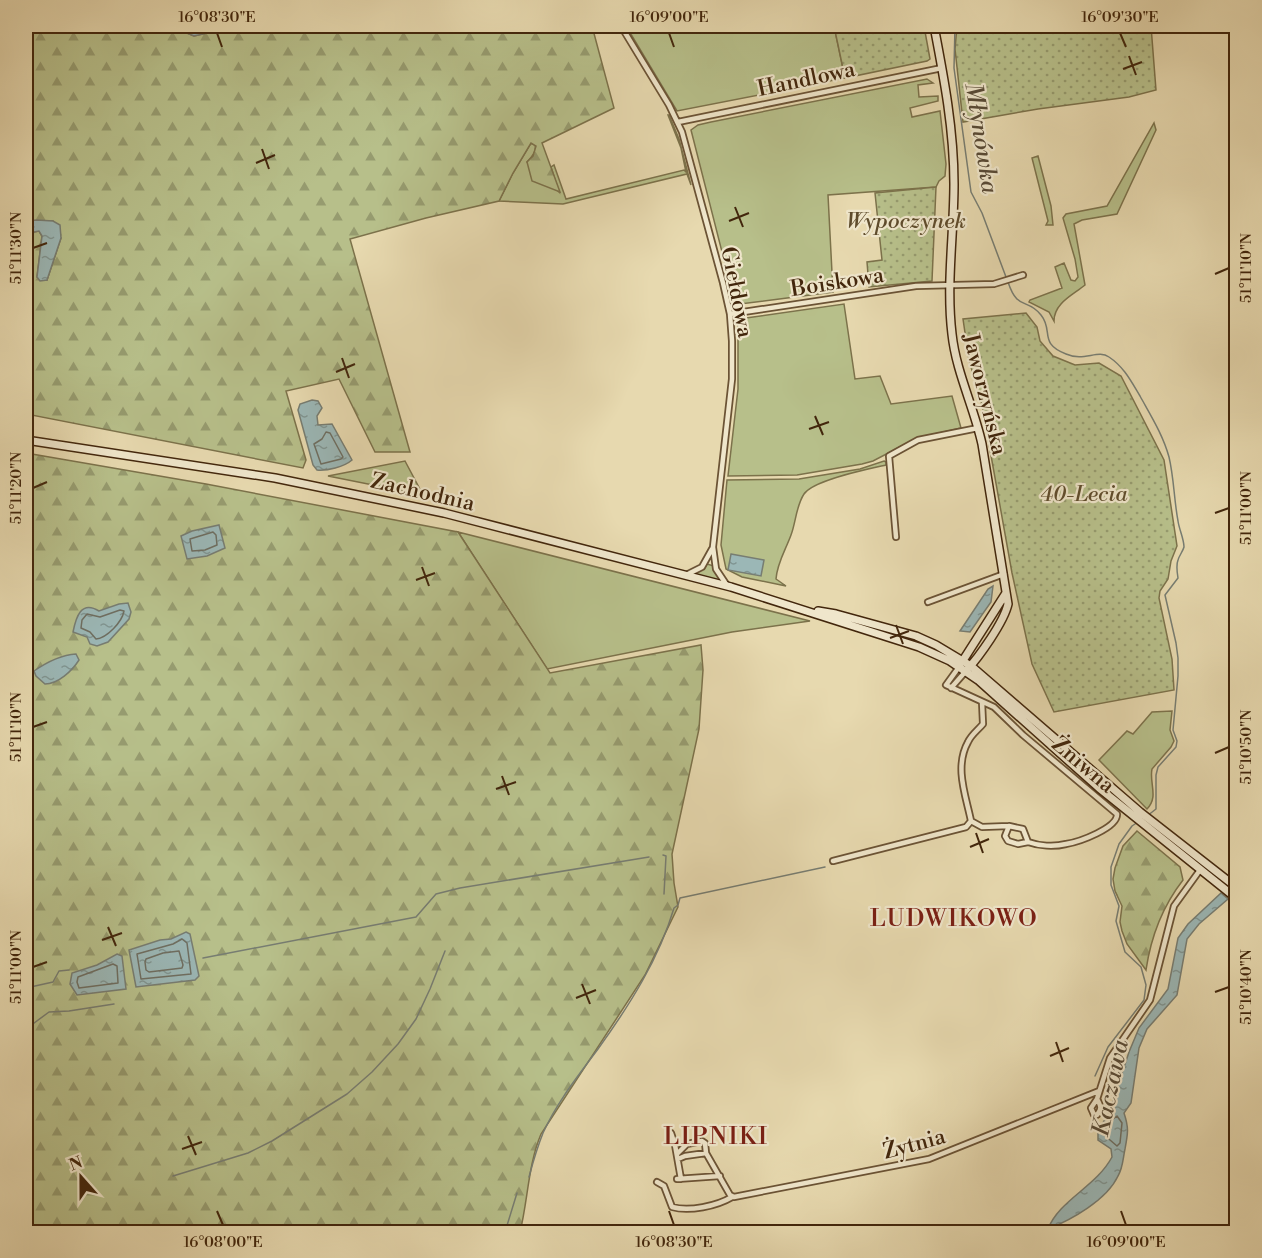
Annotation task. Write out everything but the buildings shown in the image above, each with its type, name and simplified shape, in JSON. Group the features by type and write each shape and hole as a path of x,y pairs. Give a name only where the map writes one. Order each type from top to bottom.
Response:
{"main road":[{"name":"Jaworzyńska","path":"934,26 950,121 954,166 950,284 954,346 962,380 978,428 1008,604 1005,614 969,668"},
{"name":"Zachodnia","path":"26,440 275,478 392,501 727,585 920,647 961,664"},
{"path":"1006,592 961,664 969,668 1140,812 1236,887"},
{"path":"969,668 1135,819 1236,898"}],"street":[{"name":"Giełdowa","path":"621,26 678,122 708,225 730,314 732,379 713,547 717,571 727,585"},
{"name":"Handlowa","path":"678,122 942,68"},
{"name":"Boiskowa","path":"730,314 909,287 950,284 955,286 985,285 1008,281 1023,274"},
{"path":"896,537 889,456 918,440 978,428"},
{"name":"Giełdowa","path":"686,575 705,564 713,547"},
{"path":"928,602 1004,574"},
{"path":"949,687 961,664"},
{"path":"949,687 969,668"},
{"name":"Żniwna","path":"949,687 1000,712 1023,735 1116,814 1115,822 1109,828 1066,844 1037,845 1008,841 1005,836 1010,826"},
{"path":"833,861 966,827 970,821 961,773 968,741 983,724 982,702"},
{"path":"970,821 982,827 1010,826 1023,829 1028,842"},
{"path":"1097,1099 1110,1058 1149,1000 1174,906 1200,870"},
{"name":"Żytnia","path":"657,1182 664,1186 672,1207 700,1208 731,1196 851,1176 929,1159 1100,1091"},
{"path":"671,1133 677,1156 679,1179 720,1176"},
{"path":"677,1156 687,1144 702,1141 705,1143 706,1154 731,1196"},
{"path":"677,1156 706,1154"}],"green space":[{"path":"26,26 170,26 194,36 211,32 213,26 592,26 614,108 542,143 560,192 532,181 527,162 533,156 536,146 531,143 499,201 350,239 410,452 375,452 339,379 286,391 306,460 303,468 26,414 26,261 30,237 34,232 39,231 42,236 37,277 47,280 61,238 53,221 26,221"},
{"path":"626,26 834,26 845,78 677,111"},
{"path":"834,26 924,26 930,59 845,78"},
{"path":"957,26 1151,26 1156,90 1129,97 963,122 955,49"},
{"path":"927,79 933,83 918,85 919,97 938,96 938,101 910,108 912,117 940,111 946,164 945,176 936,187 828,195 833,292 740,304 734,299 691,130 698,125 711,122"},
{"path":"668,115 679,139 691,185 687,174 563,204 499,201 531,143 535,145 535,149 527,162 559,192 551,167 554,165 566,199 684,170 686,172 681,148"},
{"path":"1154,123 1156,130 1117,214 1082,220 1074,224 1085,285 1061,304 1054,321 1049,312 1029,302 1062,288 1055,267 1064,263 1071,280 1075,281 1078,277 1063,218 1066,214 1107,206"},
{"path":"1038,156 1051,206 1053,225 1046,225 1048,221 1032,158"},
{"name":"Wypoczynek","path":"936,187 932,281 869,287 867,262 882,260 875,193"},
{"path":"844,304 855,379 880,376 891,404 952,396 961,428 917,438 873,461 862,464 797,475 728,476 738,389 738,324 746,318"},
{"name":"40-Lecia","path":"1026,313 1037,327 1040,341 1053,356 1075,365 1099,363 1121,376 1164,460 1177,546 1171,561 1168,579 1160,591 1159,598 1172,659 1174,690 1054,712 1032,664 1012,573 982,405 969,360 963,319"},
{"path":"26,453 206,484 458,532 550,673 701,645 703,670 699,729 672,854 678,907 645,975 541,1134 533,1158 520,1232 26,1232"},
{"path":"405,461 423,495 328,476"},
{"path":"884,461 886,465 829,480 809,489 804,494 777,573 776,579 786,586 742,577 726,569 721,545 727,480 799,479 860,469"},
{"path":"458,532 810,621 732,632 547,669"},
{"path":"707,564 714,566 720,581 694,574"},
{"path":"1172,711 1170,730 1174,741 1152,769 1153,795 1147,809 1099,760 1127,731 1133,734 1152,712"},
{"path":"1137,831 1180,867 1183,880 1158,922 1146,970 1127,944 1122,931 1120,922 1122,906 1115,891 1113,879 1123,846"}],"water":[{"path":"170,26 213,26 212,32 194,36"},
{"path":"26,221 53,221 60,225 61,238 47,280 40,281 37,277 42,236 39,231 34,232 30,237 26,261"},
{"path":"312,400 318,401 322,408 317,416 318,425 332,424 352,460 340,467 317,470 313,465 298,410 300,404"},
{"path":"219,525 225,548 207,556 187,559 181,536"},
{"path":"731,554 764,560 761,576 728,570"},
{"path":"993,586 991,602 970,632 960,631 988,589"},
{"path":"128,603 131,612 129,619 108,642 97,646 90,644 87,637 73,632 78,616 84,609 93,608 99,611"},
{"path":"76,654 79,660 60,679 45,684 36,676 34,671 44,665 60,657"},
{"path":"1221,893 1228,899 1199,924 1187,939 1177,995 1147,1029 1139,1048 1131,1103 1124,1113 1127,1135 1120,1173 1113,1185 1097,1201 1077,1215 1048,1229 1060,1210 1097,1177 1112,1157 1111,1149 1098,1140 1098,1131 1109,1113 1129,1052 1139,1028 1168,989 1178,938 1188,924"},
{"path":"186,932 190,934 199,976 195,980 136,987 129,950 160,940 171,939"},
{"path":"117,954 122,956 126,989 77,995 70,984 72,973 97,965"}],"waterway":[{"name":"Młynówka","path":"955,26 954,68 971,192 982,213 1006,277"},
{"name":"Młynówka","path":"1008,282 1015,297 1041,315 1045,321 1049,341 1057,350 1079,357 1105,355 1119,365 1152,418 1169,457 1184,547 1177,562 1178,578 1165,595 1178,658 1173,730 1177,741 1176,747 1158,767 1156,809 1147,816"},
{"name":"Młynówka","path":"1095,1076 1108,1047 1144,1000 1146,985 1141,967 1125,952 1116,921 1119,906 1111,885 1111,867 1119,844 1132,826 1138,822"},
{"path":"663,855 666,856 664,894"},
{"path":"203,958 416,917 436,894 460,888 649,857"},
{"path":"529,1177 543,1133 568,1090 621,1016 642,982 680,898 825,867"},
{"path":"173,1176 248,1153 272,1141 347,1094 398,1044 416,1019 445,951"},
{"path":"26,988 53,982 59,971 69,970"},
{"path":"26,1029 49,1012 114,1004"},
{"path":"505,1232 517,1193"}],"district":[{"name":"LUDWIKOWO","path":"954,918"},
{"name":"LIPNIKI","path":"716,1136"}],"water label":[{"name":"Kaczawa","path":"1110,1088"}]}
